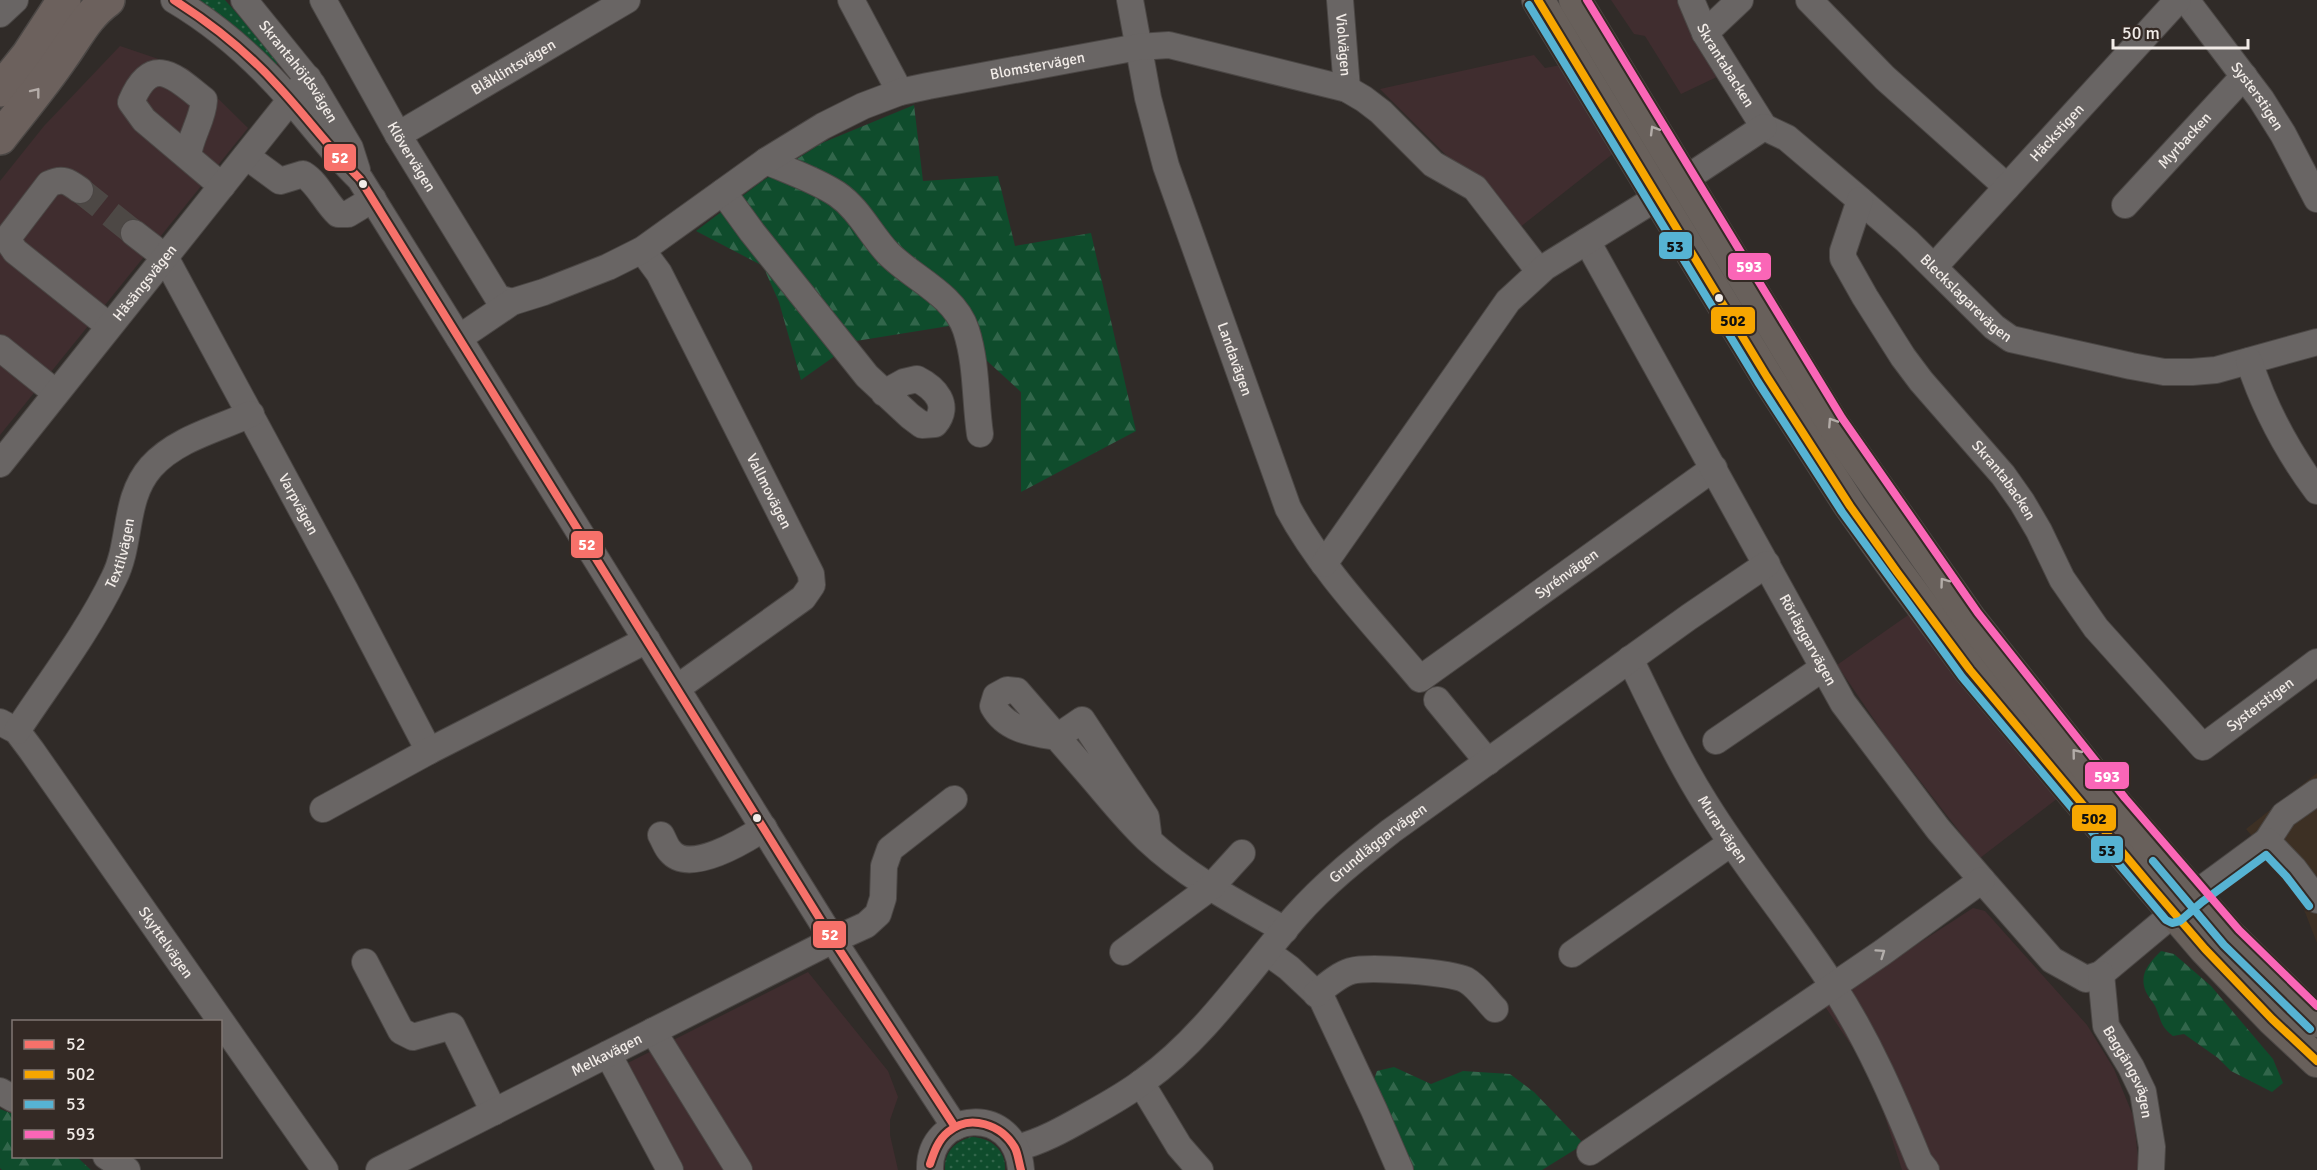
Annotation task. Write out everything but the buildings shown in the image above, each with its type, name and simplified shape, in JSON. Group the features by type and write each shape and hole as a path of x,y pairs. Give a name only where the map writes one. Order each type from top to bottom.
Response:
{"highway":[{"path":"0,90 28,55 64,0"},
{"path":"0,138 62,57 86,21 108,0"}],"main road":[{"path":"1538,0 1767,377 1850,506 1970,670 2023,735 2184,903 2231,937 2317,1021"},
{"path":"1575,0 1833,424 1912,539 1970,619 2117,805 2184,903 2205,949 2272,1019 2317,1061"},
{"path":"1658,197 1684,180"}],"street":[{"path":"0,14 15,0"},
{"name":"Skrantahöjdsvägen","path":"174,0 195,12 256,64 290,99 366,189 833,940 955,1127"},
{"name":"Skrantahöjdsvägen","path":"244,0 308,78 351,148 366,189"},
{"name":"Klövervägen","path":"323,0 398,135 498,298 512,302"},
{"name":"Blåklintsvägen","path":"398,135 627,0"},
{"path":"851,0 900,92"},
{"name":"Landavägen","path":"1130,0 1150,107 1166,166 1288,508 1301,533 1324,564 1420,679"},
{"name":"Violvägen","path":"1340,0 1347,89"},
{"name":"Skrantabacken","path":"1690,0 1705,33 1764,126"},
{"path":"1705,33 1740,0"},
{"path":"1809,0 1885,78 2007,187"},
{"name":"Häckstigen","path":"1934,267 2178,0"},
{"name":"Systerstigen","path":"2186,0 2244,76 2283,134 2317,199"},
{"name":"Blomstervägen","path":"459,338 512,302 608,267 642,250 766,161 823,126 863,106 900,92 960,79 1138,47 1169,45 1347,89 1364,99 1381,112 1433,164 1475,188 1539,271"},
{"name":"Myrbacken","path":"2125,205 2244,76"},
{"name":"Häsängsvägen","path":"0,464 308,78"},
{"path":"1684,180 1764,126"},
{"name":"Bleckslagarevägen","path":"1764,126 1787,138 1860,200 1934,267 1994,327 2011,339 2164,372 2216,370 2317,342"},
{"path":"188,156 222,186"},
{"path":"246,156 280,181 303,174 308,177 339,214 348,214 366,189"},
{"path":"766,161 825,187 849,203 887,252 942,296 956,313 965,328 973,360 980,434"},
{"path":"80,190 66,180 57,180 49,184 7,239 15,251 109,326"},
{"path":"723,192 814,311 867,376 884,393"},
{"path":"1324,564 1508,301 1539,271 1658,197"},
{"name":"Skrantabacken","path":"1860,200 1843,251 1843,258 1865,297 1921,381 1978,445 2022,502 2062,579 2096,628 2204,746"},
{"path":"134,233 165,257"},
{"name":"Rörläggarvägen","path":"1587,241 1843,703 1938,829 2052,960 2086,979 2101,974"},
{"name":"Vallmovägen","path":"642,250 659,273 811,574 812,585 803,598 677,688"},
{"name":"Varpvägen","path":"165,257 429,751"},
{"path":"0,348 56,393"},
{"path":"2249,361 2257,387 2297,465 2317,491"},
{"name":"Textilvägen","path":"8,727 79,640 116,576 130,509 138,484 152,466 171,450 250,414"},
{"name":"Syrénvägen","path":"1420,679 1714,468"},
{"name":"Grundläggarvägen","path":"1019,1159 1030,1144 1065,1129 1141,1083 1205,1024 1285,930 1352,862 1391,831 1630,659 1767,564"},
{"path":"323,809 429,751 647,640"},
{"name":"Murarvägen","path":"1630,659 1689,776 1731,843 1833,986 1861,1032 1886,1080 1919,1161 1926,1170"},
{"name":"Systerstigen","path":"2204,746 2317,662"},
{"path":"1716,741 1823,668"},
{"path":"1437,700 1488,762"},
{"name":"Skyttelvägen","path":"8,727 218,1020"},
{"path":"1057,737 1128,820 1149,841 1211,887 1285,930"},
{"path":"2101,974 2184,903 2267,841 2284,815 2317,792"},
{"name":"Melkavägen","path":"379,1170 866,925 878,914 883,898 884,866 890,849 954,799"},
{"path":"661,835 670,852 689,861 708,857 764,828"},
{"path":"2267,841 2294,869 2317,900"},
{"path":"1572,954 1731,843"},
{"path":"1123,952 1211,887 1242,853"},
{"path":"1590,1152 1833,986 1982,880"},
{"path":"1267,952 1289,968 1322,999 1400,1170"},
{"path":"365,962 401,1031 413,1037 452,1026 494,1112"},
{"path":"1316,994 1334,980 1351,971 1378,969 1456,976 1469,981 1495,1009"},
{"name":"Baggängsvägen","path":"2101,974 2106,1026 2143,1092 2152,1147 2151,1170"},
{"name":"Skyttelvägen","path":"222,1026 325,1170"},
{"path":"653,1031 739,1170"},
{"path":"608,1054 670,1170"},
{"path":"1141,1083 1179,1146 1200,1170"},
{"path":"930,1170 935,1146 947,1132 955,1127 975,1122 995,1126 1004,1132 1019,1159"},
{"path":"109,1158 128,1170"}],"shaded area":[{"path":"1611,0 1683,0 1721,75 1681,94 1645,36 1634,34"},
{"path":"120,46 188,69 248,128 0,435 0,181 44,126"},
{"path":"1534,55 1545,68 1566,64 1619,149 1519,228 1380,89"},
{"path":"1911,613 2058,798 1980,858 1886,737 1837,665"},
{"path":"2317,773 2317,943 2296,889 2246,829"},
{"path":"1973,908 1985,911 2087,1025 2114,1069 2134,1118 2139,1170 1902,1170 1872,1076 1824,1005"},
{"path":"808,972 888,1071 898,1097 890,1120 890,1135 898,1170 661,1170 606,1074"}],"green space":[{"path":"195,0 225,0 277,59 277,64 275,65"},
{"path":"914,105 923,181 998,176 1015,246 1091,233 1136,431 1021,492 1021,392 949,326 856,341 801,380 779,302 763,266 696,231 761,182 822,143"},
{"path":"2161,951 2174,954 2211,986 2273,1059 2283,1083 2272,1092 2231,1071 2218,1058 2184,1034 2173,1036 2166,1029 2146,992 2143,980 2149,964"},
{"path":"1394,1067 1431,1084 1463,1071 1510,1074 1534,1092 1584,1144 1542,1170 1410,1170 1372,1085 1377,1071"},
{"path":"0,1109 12,1114 12,1158 78,1158 91,1170 2,1170 0,1168"},
{"path":"972,1137 996,1146 1003,1157 1005,1170 945,1170 946,1158 952,1148 960,1141"}],"tunnel":[{"path":"80,190 134,233"}],"transit line":[{"name":"52","path":"174,0 202,19 254,61 360,179 833,940 955,1127"},
{"name":"502","path":"1538,0 1767,377 1850,506 1897,572 1970,670 2150,885 2205,949 2272,1019 2317,1061"},
{"name":"593","path":"1587,0 1842,418 1978,613 2125,798 2239,930 2317,1006"},
{"name":"53","path":"1529,5 1758,382 1842,512 1962,677 2166,920 2172,923 2180,921 2266,855 2309,906"},
{"name":"53","path":"2153,861 2224,945 2310,1029"},
{"name":"52","path":"930,1164 939,1142 948,1132 957,1126 975,1123 994,1128 1009,1140 1016,1150 1021,1170"}]}
